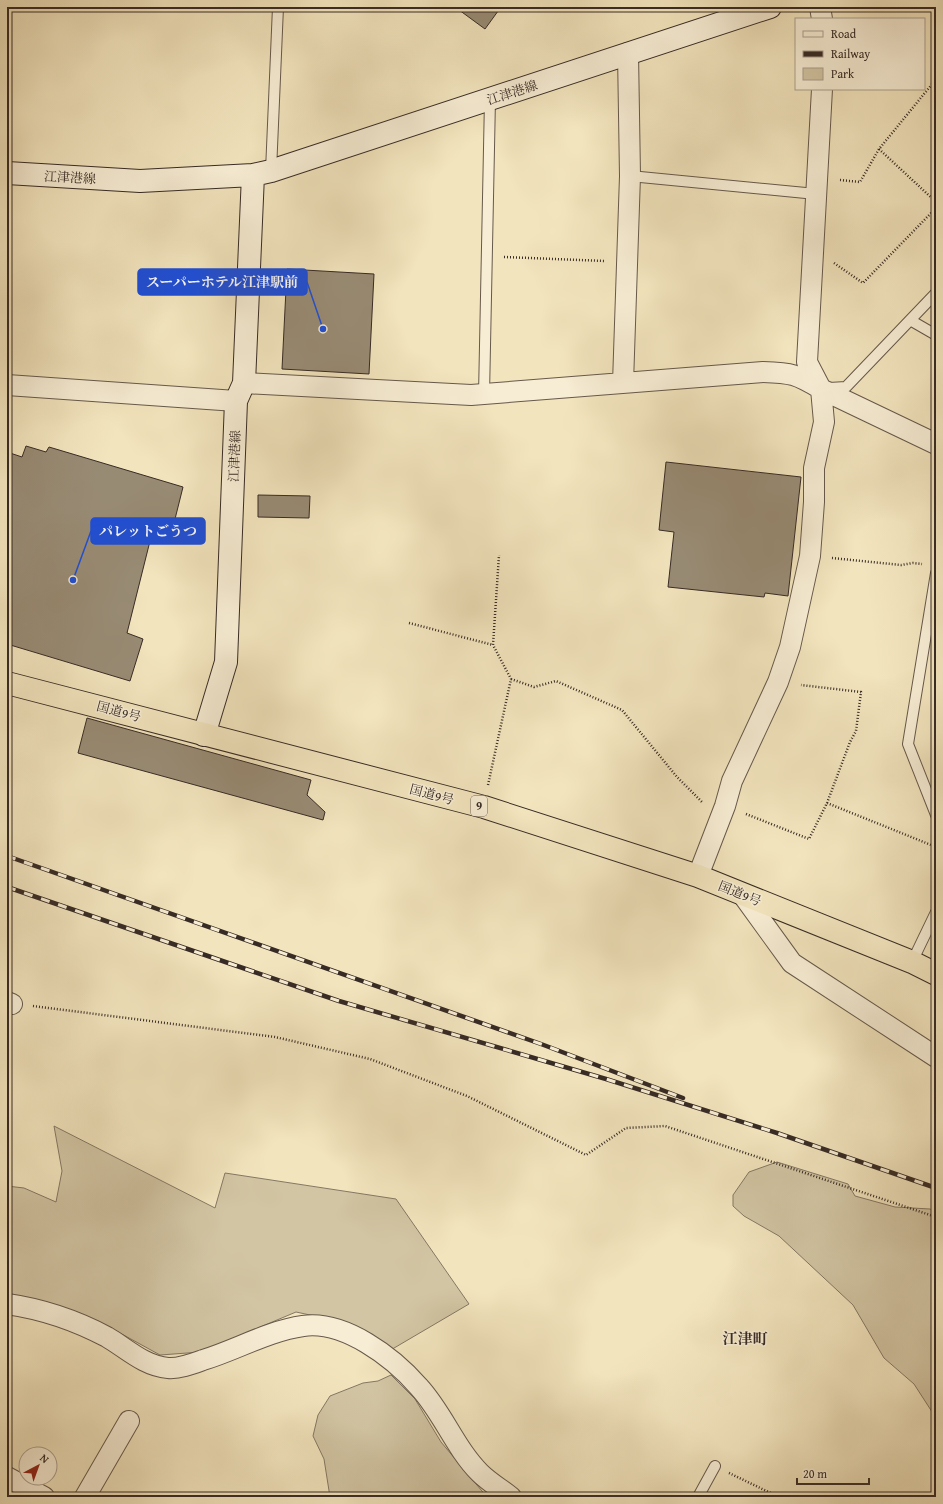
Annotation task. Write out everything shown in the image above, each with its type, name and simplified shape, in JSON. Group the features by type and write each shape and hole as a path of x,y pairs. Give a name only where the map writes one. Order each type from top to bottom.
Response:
{"highway":[{"name":"国道9号","path":"7,682 204,735 484,807 698,876 912,962 936,974"}],"main road":[{"name":"江津港線","path":"7,173 140,181 262,173 770,7"},
{"name":"江津港線","path":"204,735 226,662 240,392 262,173"}],"street":[{"path":"820,7 822,18"},
{"path":"623,383 630,176 628,53"},
{"path":"698,876 732,781 778,682 790,647 810,556 814,502 814,468 824,422 821,389 807,362 822,90"},
{"path":"7,385 240,392 484,395 762,372 788,372 936,444"},
{"path":"742,894 792,963 936,1057"},
{"path":"7,1304 27,1307 78,1322 108,1337 146,1361 168,1368 196,1363 271,1334 296,1327 312,1325 336,1329 370,1345 382,1353 420,1387 480,1473 511,1497"},
{"path":"86,1497 129,1421"},
{"path":"7,1477 44,1497"}],"lane":[{"path":"262,173 278,7"},
{"path":"484,395 488,257 490,99"},
{"path":"630,176 816,185"},
{"path":"821,389 846,388 936,293"},
{"path":"910,320 936,335"},
{"path":"936,574 908,744 936,815"},
{"path":"912,962 936,912"},
{"path":"698,1497 715,1466"}],"path":[{"path":"816,185 860,182 879,149 933,83"},
{"path":"879,149 936,202"},
{"path":"813,248 863,283 936,208"},
{"path":"488,257 627,262"},
{"path":"484,807 511,679 493,645 499,554"},
{"path":"810,556 901,565 913,563 928,566"},
{"path":"409,623 493,645"},
{"path":"511,679 534,688 556,681 622,710 677,777 722,812 809,838 827,803 850,742 856,731 861,692 778,682"},
{"path":"827,803 936,847"},
{"path":"10,1003 275,1037 370,1059 468,1096 586,1155 626,1128 665,1126 936,1217"},
{"path":"715,1466 779,1497"}],"green space":[{"path":"54,1126 215,1208 225,1173 396,1199 469,1304 389,1351 338,1321 296,1312 201,1352 160,1355 98,1321 7,1299 7,1186 24,1188 56,1202 62,1171"},
{"path":"777,1162 848,1184 855,1196 895,1207 930,1209 936,1212 936,1418 914,1384 884,1358 853,1305 779,1236 744,1216 733,1206 733,1195 749,1172"},
{"path":"391,1375 415,1399 441,1442 487,1497 330,1497 324,1459 313,1436 318,1415 330,1396 363,1383 378,1381"}],"building":[{"path":"455,7 501,7 485,29"},
{"path":"287,269 374,274 369,374 282,369"},
{"path":"26,446 46,452 49,447 183,487 173,527 155,521 127,633 143,639 130,681 7,644 7,452 22,457"},
{"path":"666,462 801,477 788,596 765,593 764,597 668,587 674,532 659,530"},
{"path":"258,495 310,496 309,518 258,517"},
{"path":"87,718 311,780 307,795 325,812 323,820 78,753"}],"railway":[{"path":"7,856 541,1044 683,1098"},
{"path":"7,887 339,1001 606,1079 777,1133 936,1188"}],"place":[{"name":"スーパーホテル江津駅前","path":"323,329"},
{"name":"パレットごうつ","path":"73,580"}],"district":[{"name":"江津町","path":"745,1339"}]}
